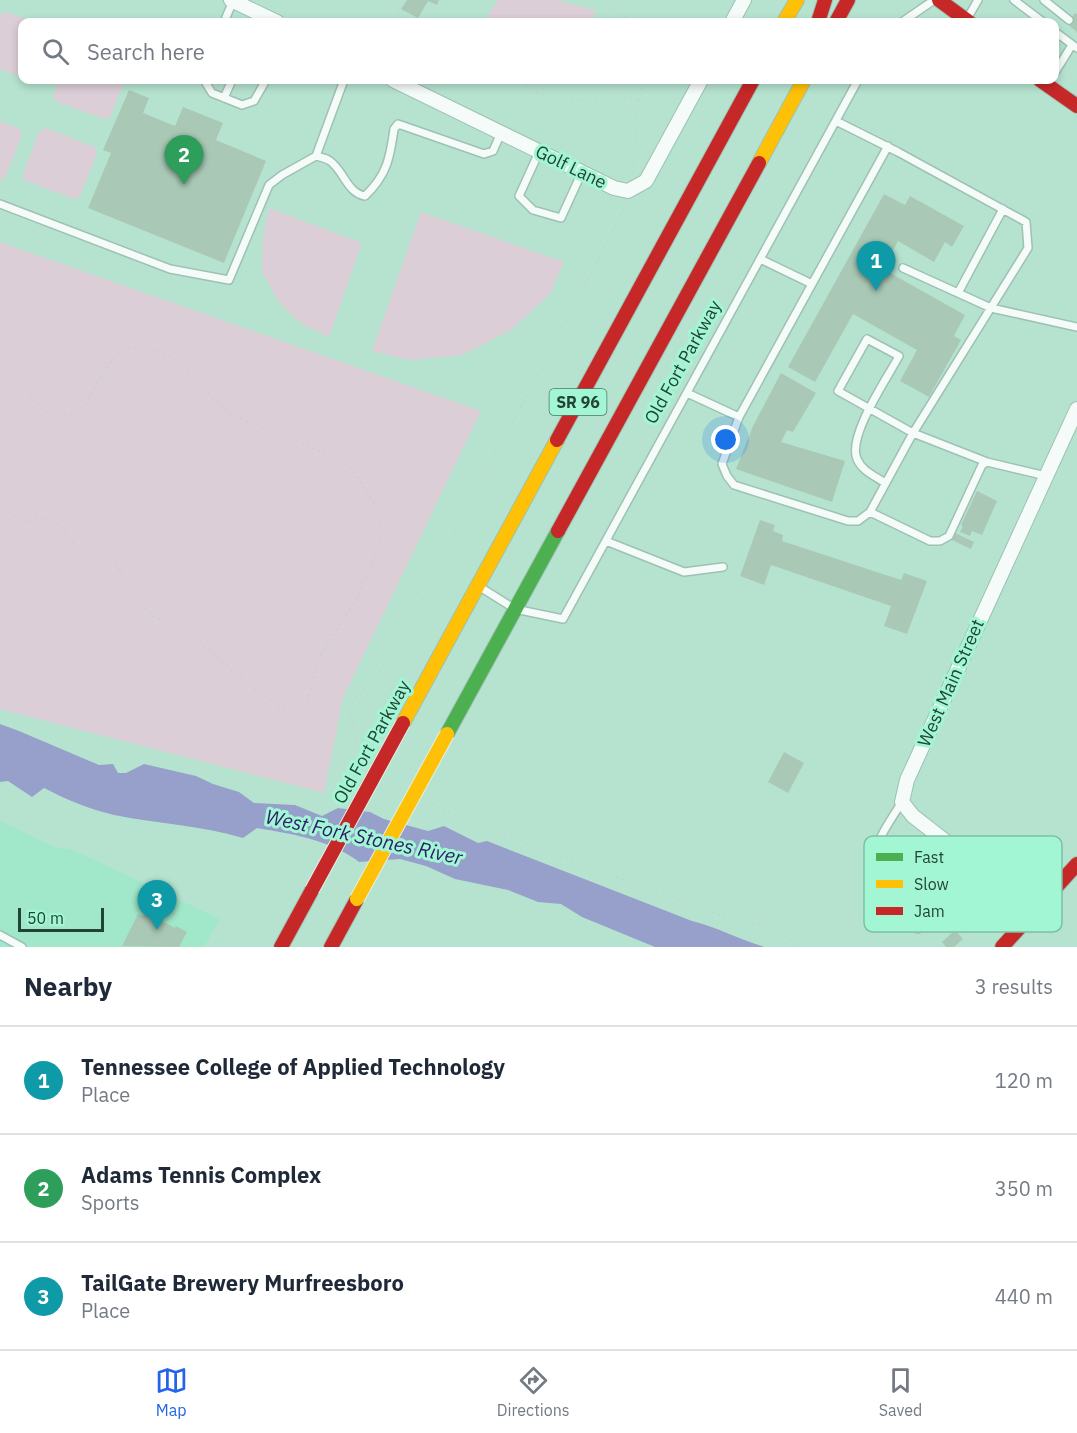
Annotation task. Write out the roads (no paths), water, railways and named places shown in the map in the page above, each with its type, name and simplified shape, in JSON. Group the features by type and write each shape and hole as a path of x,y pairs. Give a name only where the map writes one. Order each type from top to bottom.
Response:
{"main road":[{"path":"786,18 796,0"},
{"path":"819,18 825,0"},
{"path":"838,18 848,0"},
{"path":"939,0 964,18"},
{"name":"Old Fort Parkway","path":"281,947 751,84"},
{"path":"792,101 798,84"},
{"name":"Old Fort Parkway","path":"331,947 802,84"},
{"path":"1053,84 1074,102"},
{"path":"1062,881 1077,864"},
{"path":"1002,947 1016,932"}],"street":[{"path":"734,18 744,0"},
{"path":"232,1 268,18"},
{"name":"Golf Lane","path":"401,84 614,188 628,191 646,181 699,84"},
{"name":"West Main Street","path":"902,802 907,780 1077,409"},
{"path":"902,802 913,816 939,836"}],"lane":[{"path":"908,18 934,0"},
{"path":"969,18 978,0"},
{"path":"1014,0 1038,18"},
{"path":"1044,0 1069,20"},
{"path":"226,18 232,1"},
{"path":"1059,36 1074,46 1059,66"},
{"path":"206,84 212,93 242,105 254,100 264,84"},
{"path":"224,98 230,84"},
{"path":"0,204 170,269 229,280 269,186 282,175 316,156 343,84"},
{"name":"Old Fort Parkway","path":"478,586 515,609 563,619 856,84"},
{"path":"836,121 888,146 1026,222 1028,248 913,432 870,512 858,521 848,521 734,485 722,464 739,417 888,146"},
{"path":"316,156 328,159 352,189 365,196 379,183 387,167 394,129 398,124 484,154 493,151 501,133"},
{"path":"539,152 519,196 533,210 561,218 582,172"},
{"path":"958,293 1003,209"},
{"path":"760,259 812,284"},
{"path":"903,268 991,308 1077,327"},
{"path":"885,483 864,469 856,457 856,441 869,410 899,356 867,339 838,391 869,410 913,432 987,462 1046,476"},
{"path":"687,393 739,417"},
{"path":"870,512 930,541 940,541 949,536 982,465 987,462"},
{"path":"606,541 684,572 723,567"},
{"path":"881,836 902,802"},
{"path":"0,935 22,947"}],"water":[{"name":"West Fork Stones River","path":"0,724 99,765 113,764 118,773 126,773 144,764 196,776 239,792 254,803 295,805 322,816 338,808 370,812 384,819 428,831 444,826 478,843 487,841 765,947 655,947 582,917 561,904 538,902 508,890 455,879 426,866 400,859 359,862 324,843 284,833 257,828 243,838 211,830 114,815 78,804 44,788 32,797 8,781 0,782"}],"place":[{"name":"Adams Tennis Complex","path":"184,185"},
{"name":"Tennessee College of Applied Technology","path":"876,291"},
{"name":"TailGate Brewery Murfreesboro","path":"157,930"}]}
